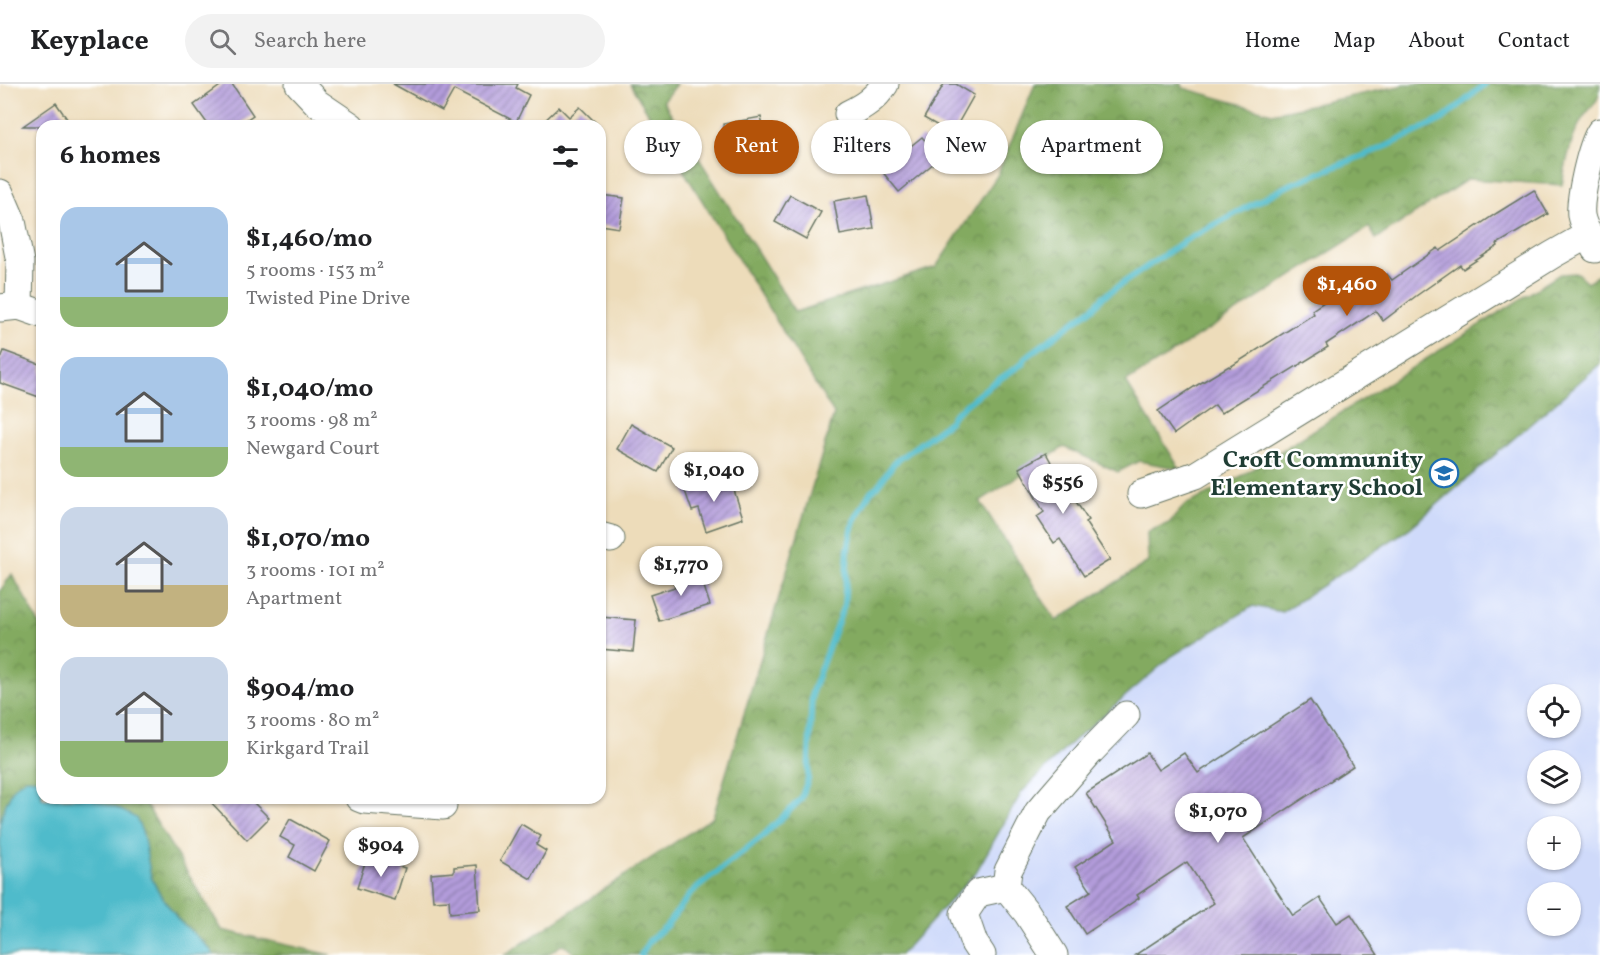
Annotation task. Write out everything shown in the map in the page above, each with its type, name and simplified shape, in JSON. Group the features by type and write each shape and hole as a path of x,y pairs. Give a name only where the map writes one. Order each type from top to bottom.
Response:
{"street":[{"path":"299,84 317,103 342,120"},
{"path":"848,114 878,95 885,84"},
{"path":"1141,494 1196,475 1552,255 1592,242 1581,215 1584,184 1595,140 1600,132"},
{"path":"0,193 12,221 20,262 20,309"},
{"path":"1054,955 1027,913 1006,887 1008,871 1038,812 1090,752 1126,715"},
{"path":"417,804 443,806"},
{"path":"982,955 974,943 964,914 978,893 1006,887"}],"shaded area":[{"name":"Croft Community Elementary School","path":"1600,274 1600,955 576,955 988,663"}],"green space":[{"path":"630,84 676,84 663,101 675,120 652,120"},
{"path":"1035,84 1182,84 1183,88 1272,113 1403,84 1600,84 1596,101 1584,116 1574,136 1562,185 1468,179 1376,239 1369,227 1126,382 1180,469 1139,461 1118,472 1064,447 980,501 1056,621 1148,562 1147,532 1169,523 1185,505 1227,485 1560,274 1577,273 1587,282 1600,274 1600,364 1410,528 1282,612 1253,606 1172,656 1073,741 1022,792 976,872 900,955 576,955 563,944 547,955 505,955 713,817 834,414 686,174 702,174 702,163 795,312 936,267 998,174 1008,174 1008,149 1020,120 1020,174 1163,174 1163,120 1020,120"},
{"path":"12,574 36,618 36,804 146,804 222,930 331,955 0,955 0,591"}],"water":[{"path":"26,778 36,779 36,804 106,804 136,818 143,834 151,877 159,892 177,918 214,955 0,955 0,823 14,787"}],"building":[{"path":"223,84 232,84 253,115 246,120 205,120 194,105"},
{"path":"393,84 518,84 516,88 529,95 517,120 512,120 454,90 442,111"},
{"path":"944,84 956,84 974,95 960,120 928,120 924,118"},
{"path":"56,103 68,120 36,120 36,126 23,126"},
{"path":"559,107 569,117 580,107 593,120 545,120"},
{"path":"761,117 762,120 745,120"},
{"path":"922,137 924,139 924,171 899,192 884,174 912,174 912,145"},
{"path":"1534,190 1548,214 1497,244 1498,246 1463,269 1460,265 1383,321 1376,311 1326,344 1328,347 1221,413 1215,405 1174,434 1158,411 1314,314 1312,310 1348,286 1356,298 1387,274 1392,280 1438,248 1440,251"},
{"path":"790,195 821,212 806,239 775,222"},
{"path":"868,195 874,229 840,235 834,201"},
{"path":"606,196 624,198 619,228 606,226"},
{"path":"4,351 36,363 36,396 0,383 0,361"},
{"path":"631,424 672,447 658,472 617,449"},
{"path":"1046,453 1069,495 1071,494 1088,520 1085,522 1110,560 1084,576 1060,539 1054,543 1037,517 1044,512 1019,468"},
{"path":"721,475 726,490 733,487 743,518 706,531 699,509 692,511 684,488"},
{"path":"699,571 710,605 659,621 650,595 675,587 673,579"},
{"path":"606,618 636,620 633,652 606,650"},
{"path":"1310,700 1353,766 1243,838 1293,916 1320,898 1337,923 1351,914 1378,955 1135,955 1214,903 1187,862 1137,895 1139,898 1085,934 1067,906 1091,891 1075,867 1116,840 1086,793 1147,753 1158,770 1184,753 1198,773"},
{"path":"213,804 255,804 269,818 247,840"},
{"path":"290,819 330,841 314,871 289,857 295,845 280,837"},
{"path":"521,824 541,836 536,845 546,851 531,879 500,861"},
{"path":"367,856 405,868 395,900 357,888"},
{"path":"477,865 480,910 450,913 449,900 433,901 431,874 454,872 454,867"}],"waterway":[{"path":"641,955 649,941 666,926 692,892 764,835 801,799 808,779 812,692 844,605 848,550 854,521 871,491 878,486 894,463 950,421 953,415 989,386 1022,364 1025,358 1094,307 1104,296 1189,238 1289,185 1387,146 1443,119 1485,84"}],"place":[{"name":"Croft Community Elementary School","path":"1444,473"}]}
